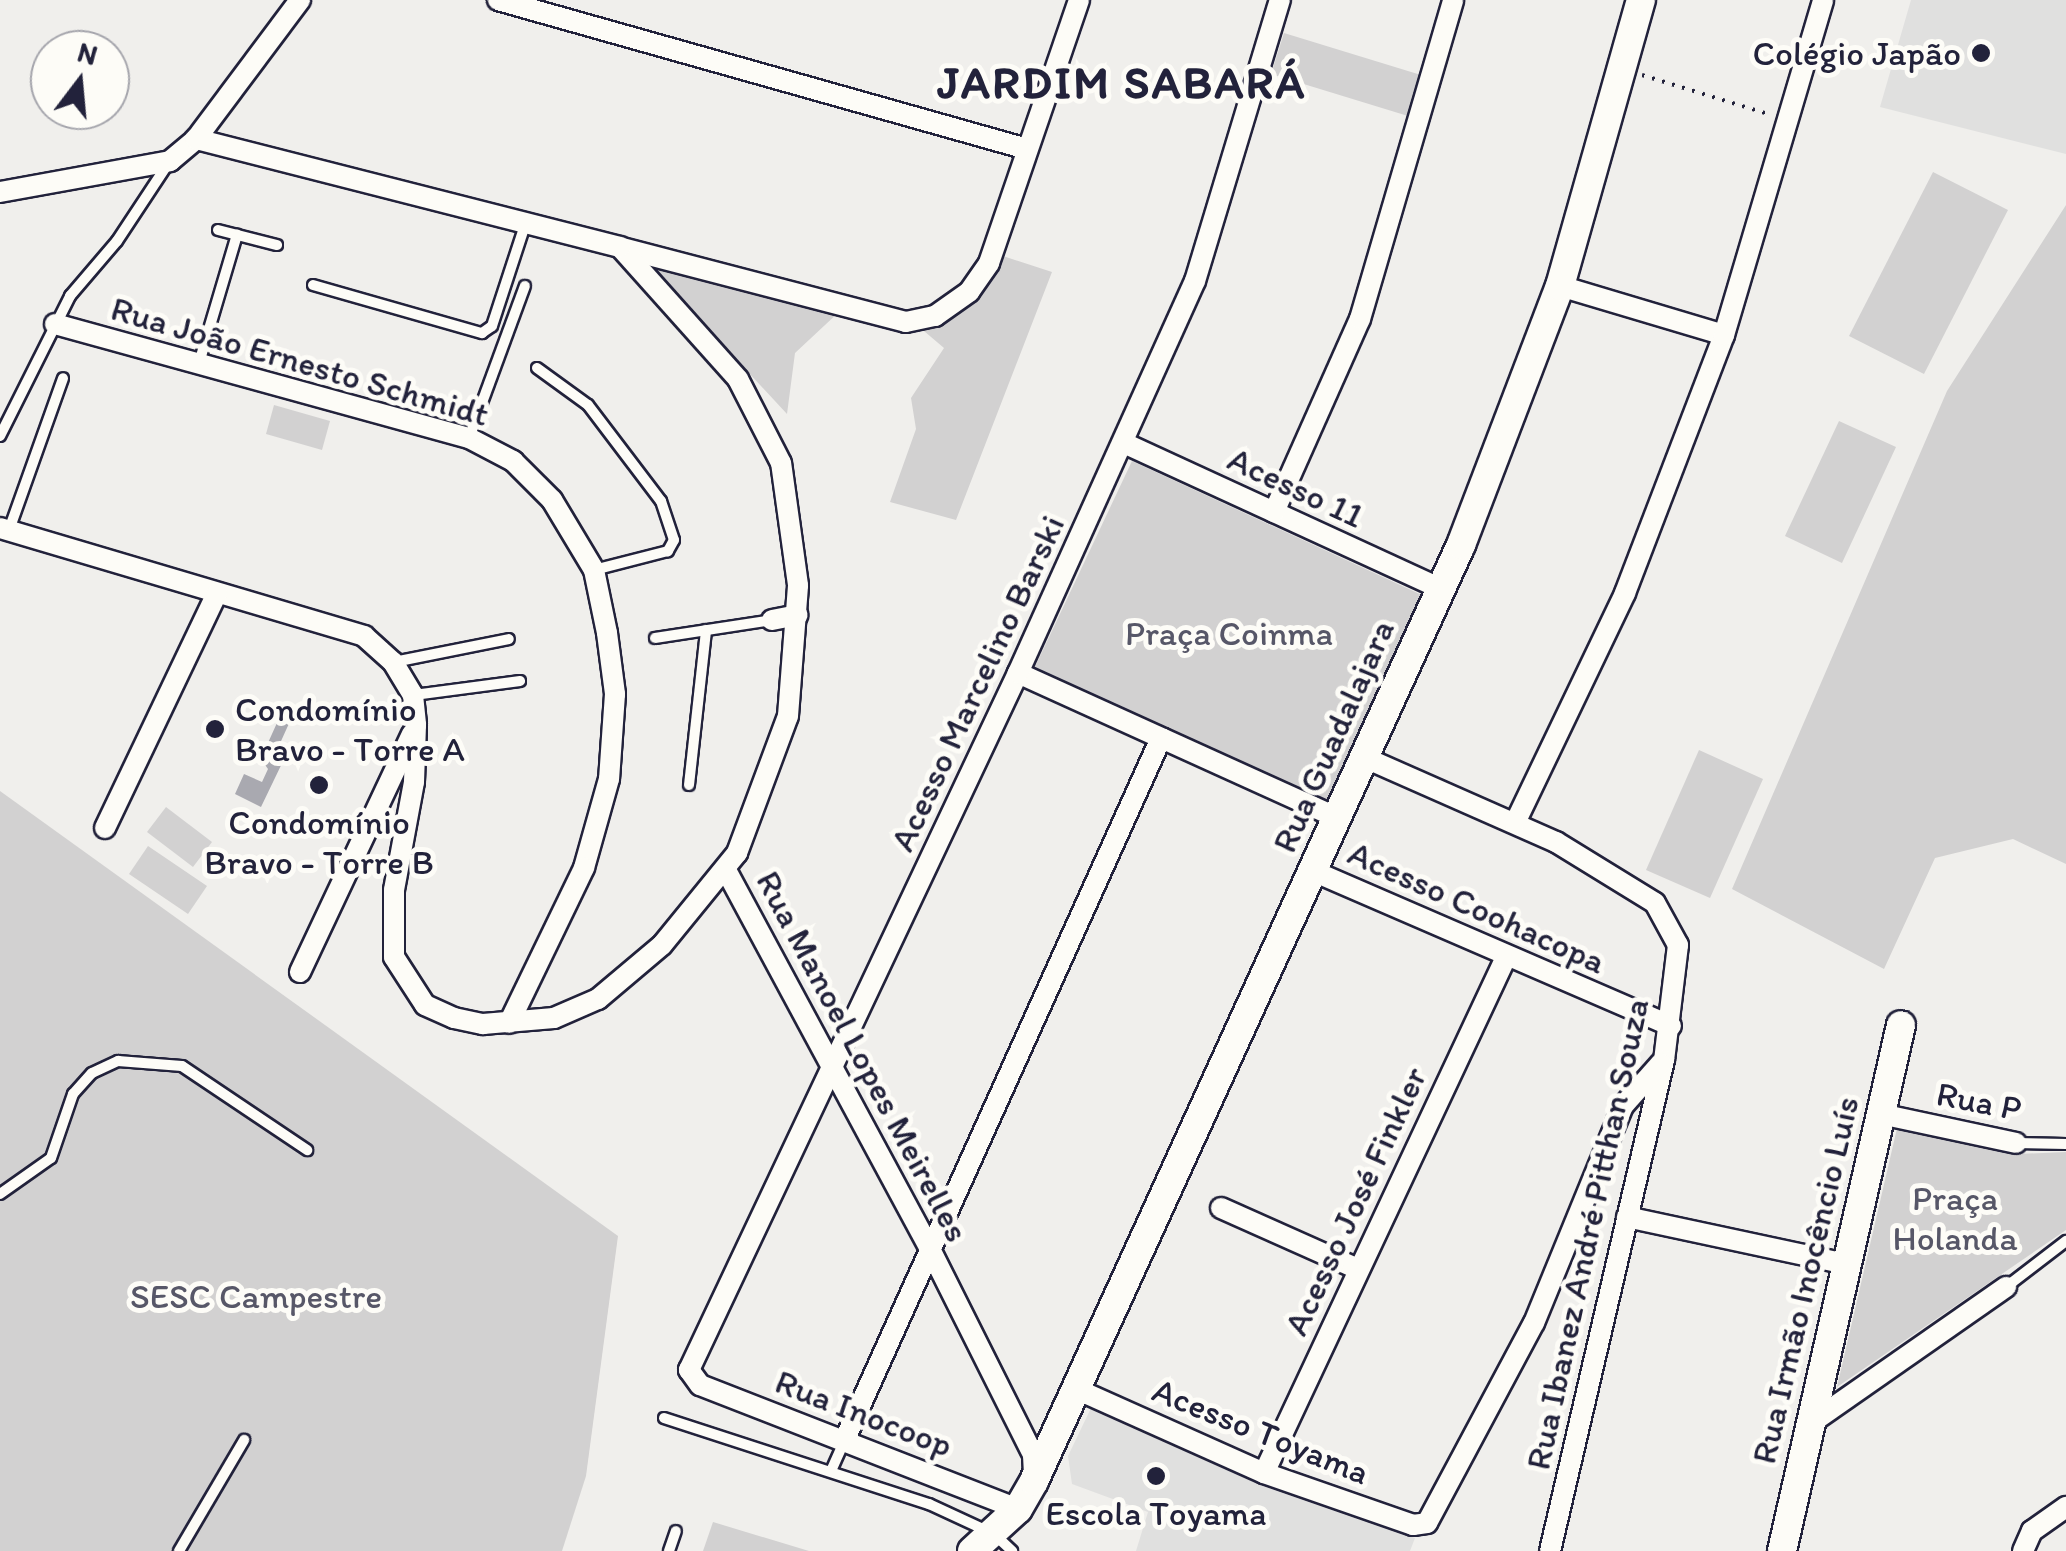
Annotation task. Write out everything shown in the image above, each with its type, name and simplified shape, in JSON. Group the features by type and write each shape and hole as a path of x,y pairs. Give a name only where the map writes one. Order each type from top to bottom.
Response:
{"main road":[{"name":"Rua Guadalajara","path":"992,1545 1034,1482 1441,589 1560,286 1641,0"},
{"name":"Rua Irmão Inocêncio Luís","path":"1782,1551 1901,1025"}],"street":[{"path":"0,192 170,161 196,140 300,0"},
{"path":"498,0 1027,150"},
{"path":"196,140 906,322 953,305 989,263 1078,0"},
{"name":"Acesso Marcelino Barski","path":"689,1376 1124,444 1195,282 1280,0"},
{"path":"1274,512 1360,319 1453,0"},
{"path":"1515,824 1625,593 1724,335 1823,0"},
{"name":"Rua Manoel Lopes Meirelles","path":"620,247 713,347 764,420 792,506 798,615 782,740 749,830 726,870 929,1247 1033,1454 1034,1482"},
{"path":"1560,286 1724,335"},
{"name":"Rua João Ernesto Schmidt","path":"55,324 469,438 513,461 552,500 594,570 615,694 608,780 584,868 509,1023"},
{"name":"Acesso 11","path":"1124,444 1441,589"},
{"path":"4,529 364,636 393,662 413,695 416,724 414,782 394,890 394,957 424,1005 454,1018 509,1023 554,1018 598,999 662,945 726,870"},
{"path":"104,828 216,592"},
{"path":"772,620 798,615"},
{"path":"1018,673 1337,818"},
{"path":"300,972 416,724"},
{"path":"846,1439 1161,738"},
{"name":"Rua Ibanez André Pitthan Souza","path":"1363,757 1515,824 1655,903 1670,922 1678,944 1664,1060 1550,1551"},
{"name":"Acesso Coohacopa","path":"1312,871 1671,1026"},
{"name":"Acesso José Finkler","path":"1264,1474 1506,957"},
{"name":"Acesso Toyama","path":"1076,1390 1264,1474 1424,1525 1534,1323 1623,1106 1664,1060"},
{"name":"Rua P","path":"1881,1114 2016,1144"},
{"path":"1221,1208 1358,1270"},
{"path":"1627,1217 1848,1264"},
{"path":"1811,1423 2006,1287"},
{"name":"Rua Inocoop","path":"689,1376 1018,1509"},
{"path":"2023,1551 2032,1531 2066,1507"}],"lane":[{"path":"0,436 55,324 170,161"},
{"path":"313,285 482,333 492,326 526,222"},
{"path":"218,230 277,246"},
{"path":"199,363 237,235"},
{"path":"469,438 525,286"},
{"path":"536,368 588,404 661,500 674,540 668,551 594,570"},
{"path":"4,529 63,378"},
{"path":"655,638 772,620"},
{"path":"689,785 706,630"},
{"path":"393,662 509,639"},
{"path":"413,695 520,681"},
{"path":"0,1194 51,1158 73,1094 92,1073 118,1061 182,1066 306,1150"},
{"name":"Rua P","path":"2016,1144 2066,1144"},
{"path":"2006,1287 2066,1241"},
{"path":"664,1418 831,1471 992,1545"},
{"path":"831,1471 846,1439"},
{"path":"179,1551 244,1440"},
{"path":"669,1551 676,1530"}],"path":[{"path":"1623,69 1787,120"}],"shaded area":[{"name":"Colégio Japão","path":"1911,0 2066,0 2066,154 1880,107"},
{"path":"281,714 291,719 277,750 286,755 261,807 235,794 244,774 262,782 268,769 256,752 261,742 267,745"},
{"name":"Escola Toyama","path":"1091,1408 1260,1485 1415,1538 1410,1551 1136,1551 1148,1512 1072,1484 1068,1456"}],"green space":[{"path":"1284,33 1421,75 1408,116 1271,74"},
{"path":"1933,172 2008,210 1924,374 1849,336"},
{"path":"2066,205 2066,864 2013,839 1935,858 1884,969 1732,889 1947,391"},
{"path":"1000,255 1052,272 956,520 890,502 916,429 911,398 944,348 924,331"},
{"path":"644,260 840,311 795,353 787,414"},
{"path":"274,405 330,421 322,450 266,434"},
{"path":"1839,421 1896,447 1842,563 1785,536"},
{"name":"Praça Coinma","path":"1132,461 1424,596 1327,805 1034,669"},
{"path":"1699,750 1763,779 1710,898 1646,870"},
{"name":"SESC Campestre","path":"0,791 618,1236 586,1476 562,1551 0,1551"},
{"path":"166,807 212,842 193,867 147,832"},
{"path":"148,846 207,886 188,914 129,874"},
{"name":"Praça Holanda","path":"1898,1124 2019,1154 2066,1152 2066,1230 1837,1387"},
{"path":"713,1522 809,1551 703,1551"}],"place":[{"name":"Colégio Japão","path":"1981,53"},
{"name":"Condomínio Bravo - Torre A","path":"215,729"},
{"name":"Condomínio Bravo - Torre B","path":"319,785"},
{"name":"Escola Toyama","path":"1156,1476"}],"district":[{"name":"JARDIM SABARÁ","path":"1122,83"}]}
